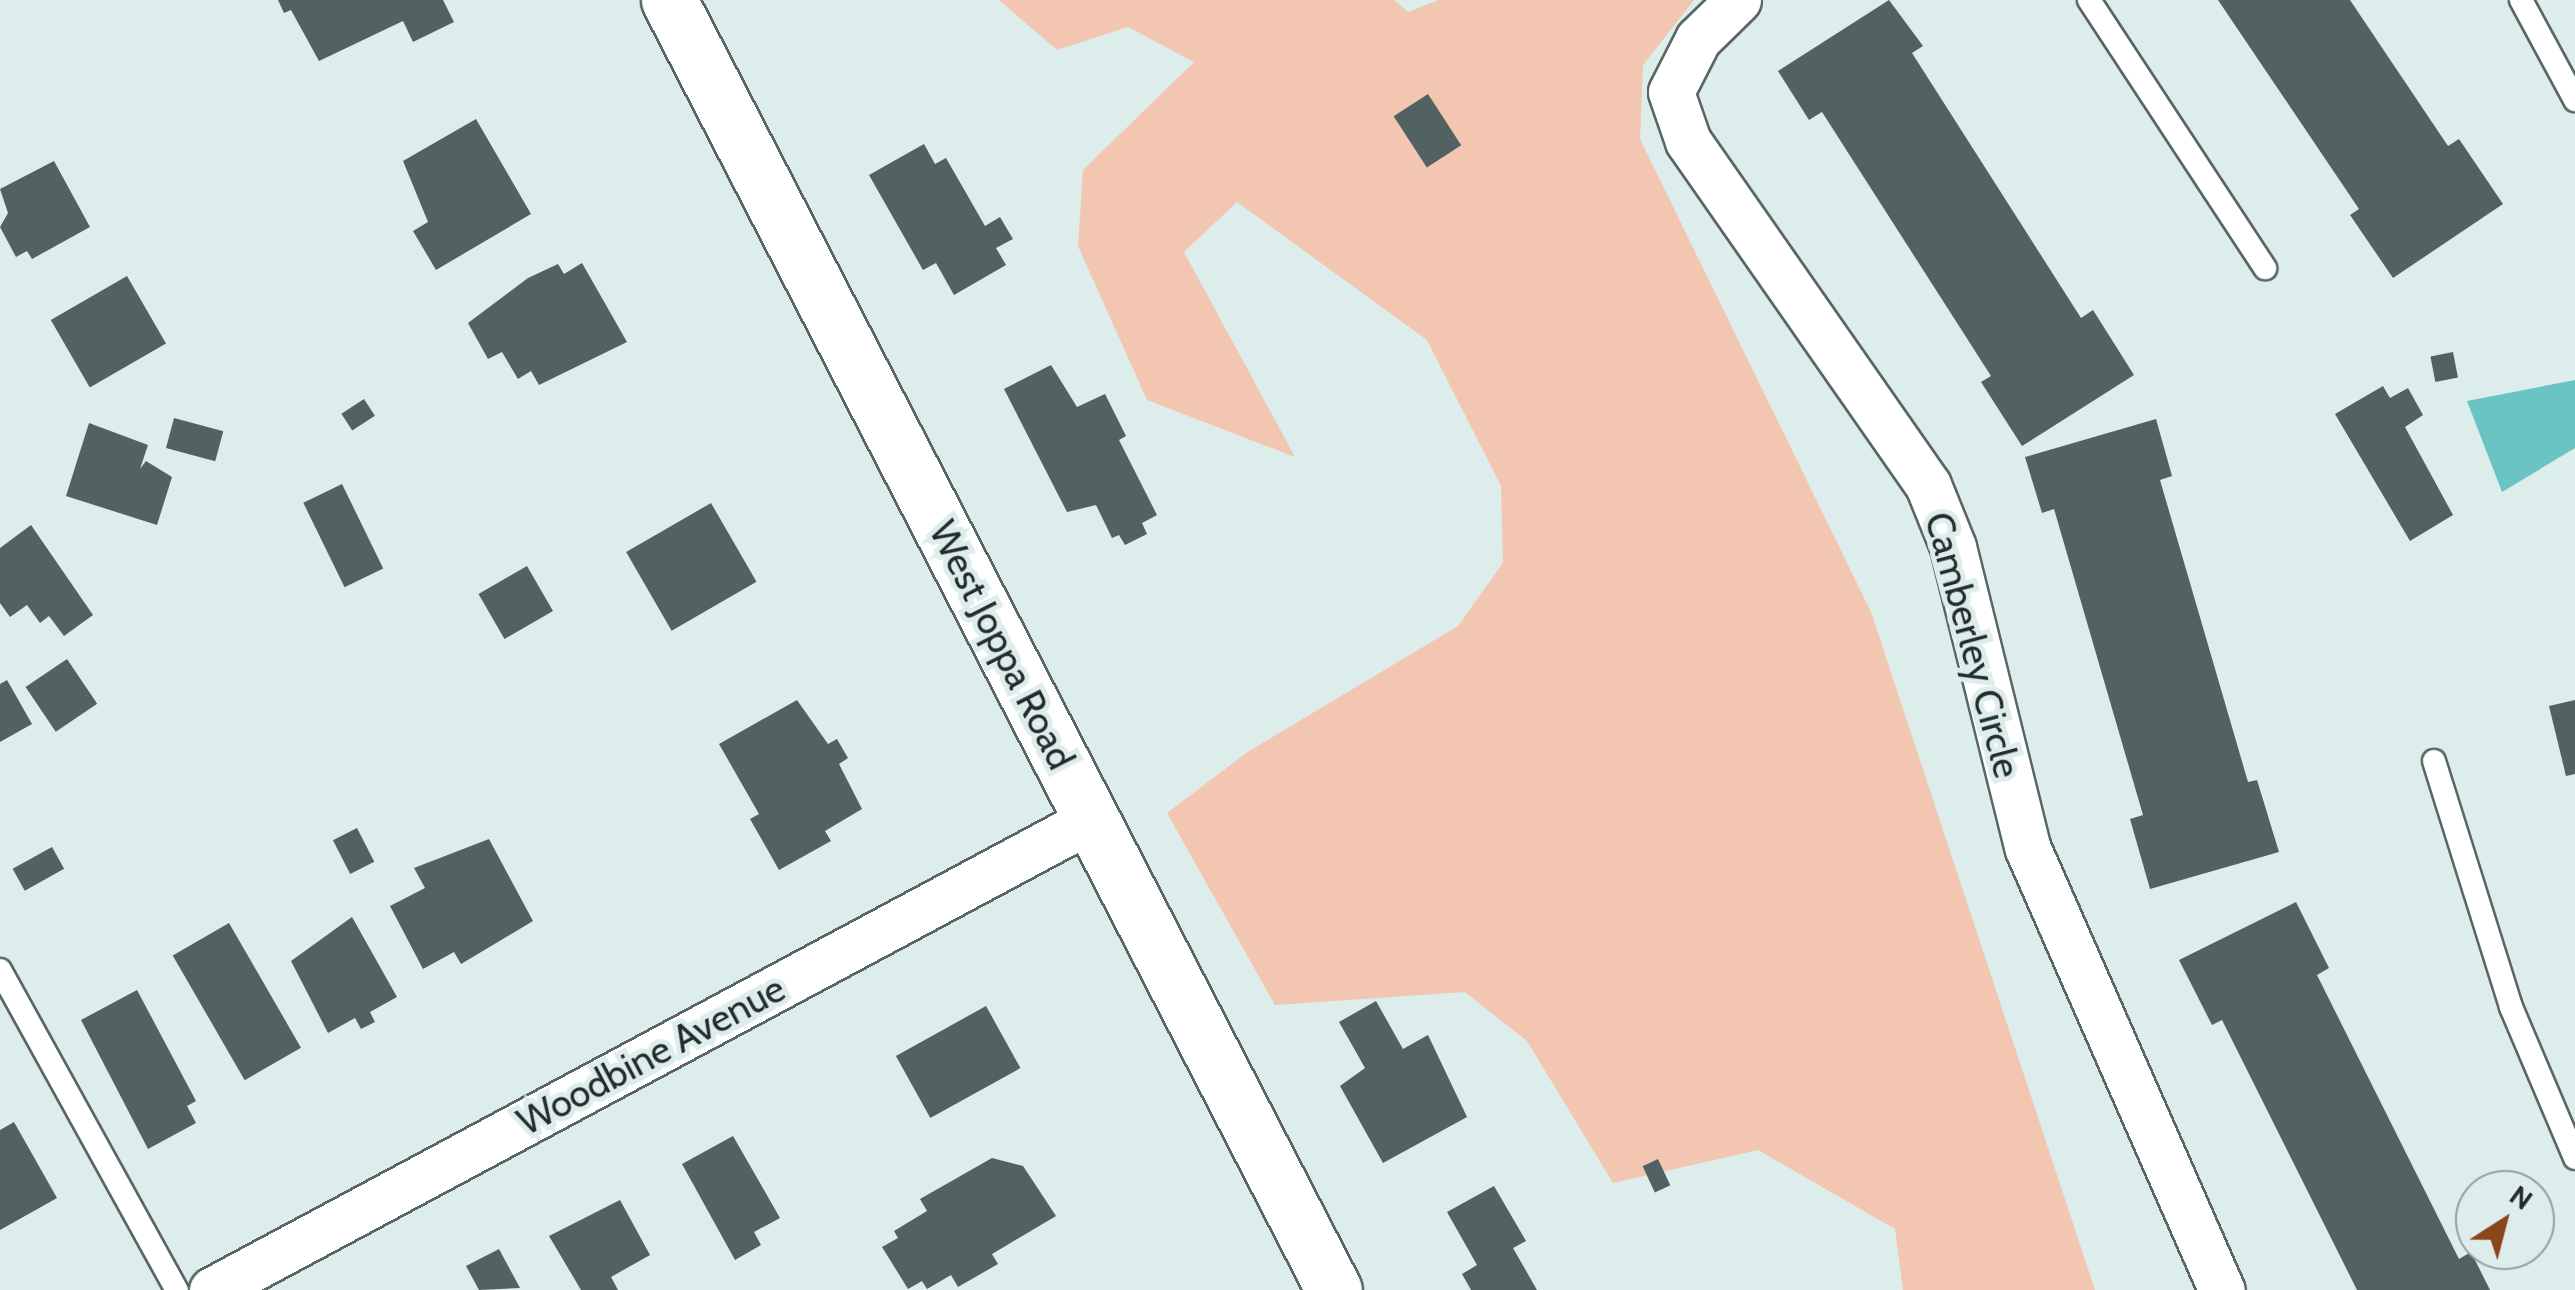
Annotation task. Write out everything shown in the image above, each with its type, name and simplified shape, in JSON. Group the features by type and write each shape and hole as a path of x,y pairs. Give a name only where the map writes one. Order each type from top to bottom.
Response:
{"street":[{"name":"West Joppa Road","path":"669,0 1334,1290"},
{"name":"Camberley Circle","path":"1738,0 1698,39 1671,92 1688,142 1928,485 1952,547 2028,849 2222,1290"},
{"name":"Woodbine Avenue","path":"212,1290 1090,820"}],"lane":[{"path":"2089,0 2265,268"},
{"path":"2522,0 2575,100"},
{"path":"2434,760 2511,1007 2575,1158"},
{"path":"0,970 178,1290"}],"shaded area":[{"path":"999,0 1394,0 1408,12 1439,0 1694,0 1643,65 1640,139 1871,612 2095,1290 1903,1290 1895,1229 1758,1150 1613,1183 1527,1041 1465,992 1275,1005 1167,813 1249,751 1458,626 1503,563 1501,486 1427,340 1237,202 1184,252 1295,457 1147,400 1078,246 1083,170 1194,62 1128,27 1057,50"}],"water":[{"path":"2575,380 2575,448 2502,492 2467,401"}],"building":[{"path":"278,0 443,0 454,22 413,42 403,21 319,61 291,10 284,13"},
{"path":"1889,0 1923,46 1912,53 2081,318 2093,310 2134,375 2022,446 1981,382 1991,376 1822,112 1809,120 1778,71"},
{"path":"2218,0 2350,0 2448,146 2459,139 2503,204 2393,278 2350,215 2359,209"},
{"path":"1428,94 1461,145 1427,167 1394,116"},
{"path":"476,119 531,214 436,270 413,231 428,222 403,161"},
{"path":"924,144 935,164 946,158 985,226 1000,217 1013,239 996,248 1006,265 954,295 936,263 923,270 869,175"},
{"path":"54,161 90,227 32,259 27,251 16,257 0,227 8,213 0,189"},
{"path":"582,263 627,342 539,385 531,371 518,379 502,352 488,359 468,323 528,278 558,264 564,274"},
{"path":"127,276 166,344 90,388 51,320"},
{"path":"2453,352 2458,378 2435,382 2430,356"},
{"path":"1051,365 1077,407 1105,394 1126,436 1119,440 1157,515 1142,523 1147,534 1125,545 1119,535 1112,538 1096,505 1067,512 1004,389"},
{"path":"2383,386 2390,398 2408,388 2423,415 2405,427 2453,515 2410,541 2335,414"},
{"path":"364,399 375,416 352,430 341,414"},
{"path":"174,418 223,431 215,461 166,448"},
{"path":"2156,419 2172,476 2160,480 2248,782 2257,780 2279,852 2150,889 2130,819 2143,815 2054,509 2042,513 2025,457"},
{"path":"89,423 148,445 140,469 146,461 172,477 157,525 66,496"},
{"path":"342,484 383,568 345,587 303,503"},
{"path":"711,503 756,582 672,631 626,552"},
{"path":"31,525 93,615 64,636 49,616 40,623 27,605 10,617 0,603 0,548"},
{"path":"527,566 553,611 505,639 479,594"},
{"path":"67,659 97,704 56,732 26,687"},
{"path":"7,680 32,724 0,742 0,684"},
{"path":"797,700 828,744 837,739 848,758 839,764 862,809 825,831 831,841 779,870 750,819 759,814 719,744"},
{"path":"2575,700 2575,774 2566,776 2549,706"},
{"path":"357,828 374,862 350,874 333,840"},
{"path":"489,839 533,921 461,964 454,952 423,969 390,906 425,888 414,868"},
{"path":"52,847 64,869 25,891 13,869"},
{"path":"2296,902 2329,968 2317,975 2455,1251 2455,1270 2480,1270 2490,1290 2357,1290 2222,1020 2212,1025 2179,960"},
{"path":"352,917 397,997 370,1012 375,1022 361,1029 355,1018 328,1033 291,961"},
{"path":"229,923 301,1048 245,1080 173,956"},
{"path":"137,990 196,1101 187,1106 196,1123 148,1149 81,1020"},
{"path":"1376,1001 1403,1049 1428,1035 1467,1117 1383,1163 1340,1086 1365,1068 1339,1022"},
{"path":"986,1006 1020,1068 930,1118 896,1056"},
{"path":"14,1122 57,1198 0,1230 0,1130"},
{"path":"733,1136 780,1218 754,1232 761,1245 735,1260 682,1164"},
{"path":"992,1158 1023,1166 1056,1216 992,1254 998,1264 958,1287 951,1275 927,1289 922,1281 908,1289 882,1247 898,1238 894,1231 927,1211 920,1199"},
{"path":"1658,1159 1670,1185 1655,1192 1643,1166"},
{"path":"1494,1186 1526,1241 1513,1248 1537,1290 1471,1290 1462,1274 1477,1265 1447,1212"},
{"path":"620,1200 650,1255 611,1277 618,1290 581,1290 549,1236"},
{"path":"499,1249 520,1288 479,1290 466,1266"}]}
